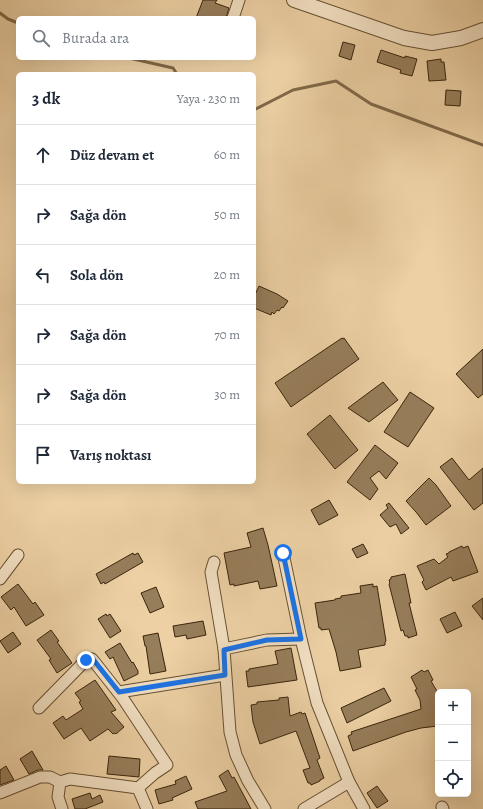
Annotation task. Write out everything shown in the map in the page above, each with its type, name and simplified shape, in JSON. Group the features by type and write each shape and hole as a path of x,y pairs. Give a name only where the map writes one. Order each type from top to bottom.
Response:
{"street":[{"path":"234,16 239,0"},
{"path":"294,0 404,38 432,43 461,38 483,30"},
{"path":"283,553 301,639 317,703 349,782 364,809"},
{"path":"0,579 18,555"},
{"path":"214,562 211,572 224,650 230,732 236,755 248,781 265,809"},
{"path":"224,650 267,640 301,639"},
{"path":"0,793 40,777 50,777 60,782 70,779 138,788 167,765 119,692 92,658 86,660 39,708"},
{"path":"119,692 225,675"},
{"path":"60,782 58,797 62,809"},
{"path":"304,809 349,782"},
{"path":"138,788 147,809"}],"building":[{"path":"203,0 217,0 215,3 229,8 227,16 197,16"},
{"path":"343,42 355,45 351,60 339,56"},
{"path":"381,50 405,58 405,56 417,59 412,76 400,73 401,70 377,62"},
{"path":"441,59 441,62 444,62 446,80 429,81 427,61"},
{"path":"446,90 461,91 460,106 445,105"},
{"path":"259,286 288,301 283,308 282,307 279,311 277,310 274,314 272,312 271,315 256,309 256,293"},
{"path":"344,338 359,359 291,407 275,383"},
{"path":"483,349 483,394 478,398 456,374"},
{"path":"383,382 398,400 369,422 348,408"},
{"path":"410,392 434,408 408,447 384,432"},
{"path":"330,415 358,450 335,469 307,434"},
{"path":"375,445 398,463 386,479 379,471 370,478 378,489 370,500 347,482"},
{"path":"452,458 469,480 483,468 483,503 474,510 440,467"},
{"path":"429,478 451,506 426,525 406,501"},
{"path":"329,500 338,515 319,525 311,510"},
{"path":"389,503 409,528 401,534 396,524 390,527 380,515 388,508 386,505"},
{"path":"263,528 277,586 260,589 258,581 234,586 234,584 230,585 224,553 251,547 247,533"},
{"path":"363,544 368,553 357,558 352,549"},
{"path":"462,546 463,548 468,546 478,572 453,581 451,577 426,590 422,582 424,580 417,566 434,559 439,564 448,557 446,554"},
{"path":"133,553 134,555 138,553 143,562 105,584 104,582 101,584 96,574"},
{"path":"405,574 411,603 409,603 417,635 408,638 408,636 405,636 403,630 401,631 389,584 391,577"},
{"path":"18,584 33,604 35,602 44,615 26,626 14,607 11,610 1,597"},
{"path":"373,584 373,587 377,586 386,641 385,645 358,650 361,667 340,671 329,629 321,630 321,628 319,628 315,603 335,600 341,598 341,596 361,593 360,586"},
{"path":"156,587 164,607 150,613 141,593"},
{"path":"483,598 483,620 472,606"},
{"path":"455,612 462,626 447,633 440,619"},
{"path":"106,614 107,616 110,614 121,631 110,638 98,619"},
{"path":"203,621 206,635 187,639 186,635 175,637 173,626"},
{"path":"51,630 59,641 57,642 72,663 57,673 49,660 51,659 37,640"},
{"path":"13,632 21,644 8,653 0,641"},
{"path":"158,633 166,671 150,674 143,636"},
{"path":"120,643 138,671 138,674 124,681 113,657 110,659 105,652"},
{"path":"291,648 297,680 248,687 246,671 249,671 249,669 278,664 275,651"},
{"path":"422,670 424,672 428,670 433,680 431,681 436,689 435,726 406,732 353,751 348,736 352,734 351,732 421,709 420,700 415,690 417,689 411,677"},
{"path":"95,680 116,710 111,712 124,727 116,734 113,734 108,729 90,741 81,728 64,739 53,723 63,716 66,720 83,709 79,702 81,701 75,693"},
{"path":"384,688 391,701 347,723 341,708"},
{"path":"288,697 290,716 301,712 302,714 305,713 320,758 317,760 324,778 311,785 308,783 303,770 310,768 296,731 260,744 253,722 251,705 257,704 257,702 279,700 279,698"},
{"path":"32,751 43,770 38,770 29,774 20,759"},
{"path":"109,756 140,759 139,777 107,774"},
{"path":"6,766 14,780 0,785 0,770"},
{"path":"228,770 232,778 234,777 251,809 198,809 195,802 227,791 219,776"},
{"path":"186,776 192,789 172,798 173,800 159,804 155,790 176,784 175,781"},
{"path":"377,786 388,801 377,808 367,793"},
{"path":"90,793 92,799 100,795 103,802 85,809 75,809 72,799"}],"waterway":[{"path":"0,13 8,19 16,22"},
{"path":"138,60 173,68 176,72"},
{"path":"256,109 293,90 336,81 371,104 483,145"}],"route":[{"path":"86,660 92,658 119,692 225,675 224,650 267,640 301,639 283,553"}]}
